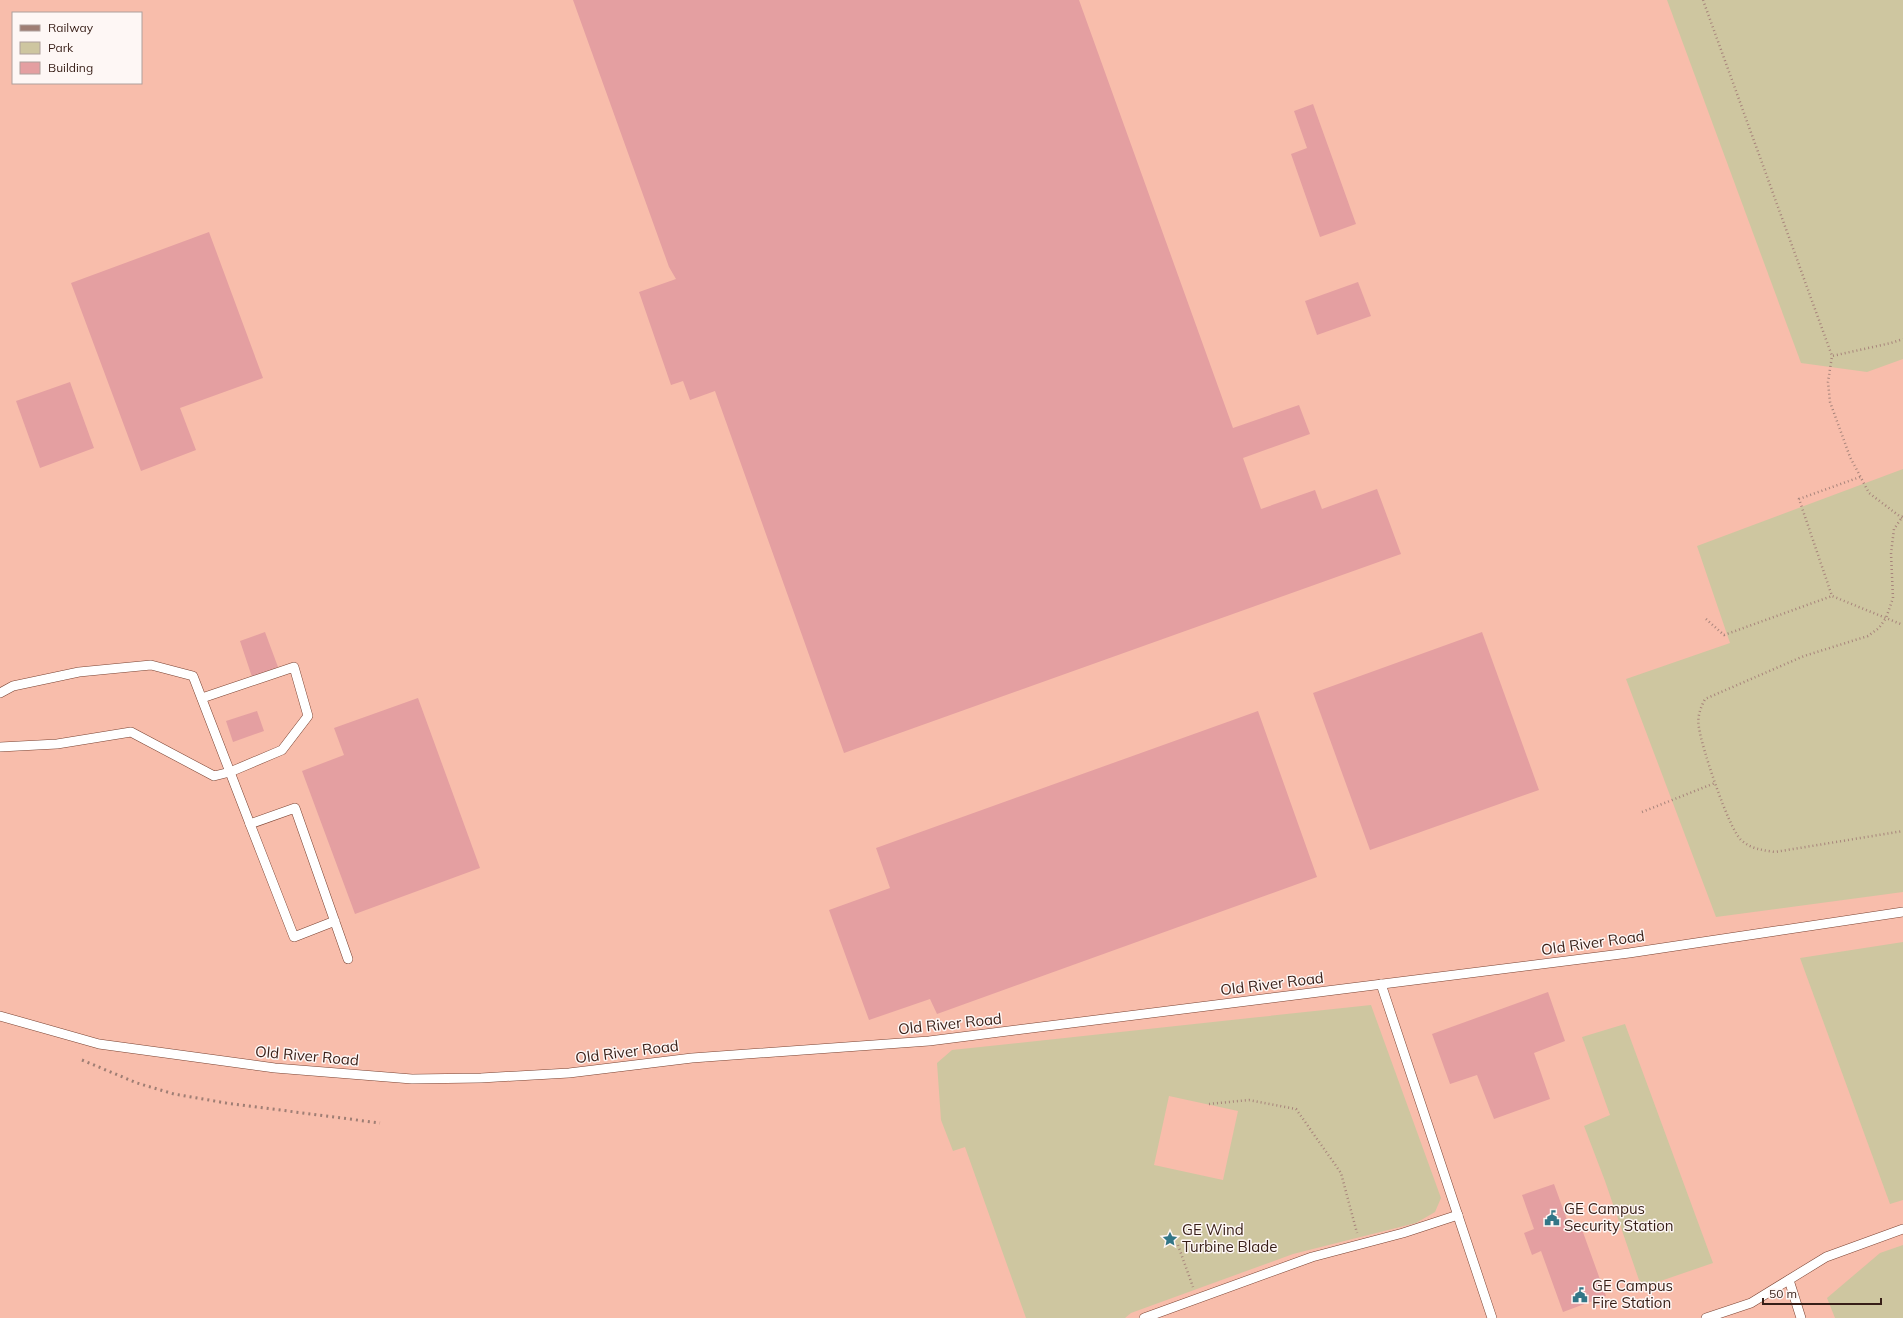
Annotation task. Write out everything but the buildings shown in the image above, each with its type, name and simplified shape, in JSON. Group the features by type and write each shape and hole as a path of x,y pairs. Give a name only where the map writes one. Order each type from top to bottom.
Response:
{"lane":[{"path":"0,693 13,686 79,672 151,665 193,676 294,937 335,921"},
{"path":"0,746 57,744 131,732 214,776 230,772 282,750 308,716 294,667 202,698"},
{"path":"250,824 295,808 348,959"},
{"name":"Old River Road","path":"0,1016 99,1044 275,1068 412,1079 481,1078 569,1073 692,1058 929,1042 1629,952 1903,912"},
{"path":"1381,984 1492,1318"},
{"path":"1144,1318 1312,1257 1360,1243 1403,1233 1458,1215"},
{"path":"1706,1318 1751,1303 1826,1257 1903,1229"},
{"path":"1789,1280 1801,1318"}],"path":[{"path":"1703,0 1832,356 1828,382 1830,402 1850,457 1869,493 1902,517 1894,529 1891,553 1893,598 1886,618 1879,628 1868,636 1804,656 1705,699 1699,710 1699,728 1715,783 1732,825 1740,839 1754,849 1774,852 1903,831"},
{"path":"1832,356 1903,339"},
{"path":"1832,596 1799,499 1860,477"},
{"path":"1706,619 1724,635 1832,596 1903,625"},
{"path":"1642,812 1715,783"},
{"path":"1209,1104 1249,1100 1296,1109 1341,1172 1360,1243"},
{"path":"1178,1245 1197,1299"}],"shaded area":[{"path":"0,0 1903,0 1903,1318 0,1318"}],"green space":[{"path":"1667,0 1903,0 1903,359 1867,372 1801,363"},
{"path":"1903,469 1903,892 1716,917 1626,679 1730,643 1697,546"},
{"path":"1903,942 1903,1200 1890,1204 1800,958"},
{"path":"1371,1005 1441,1198 1435,1212 1416,1223 1293,1254 1131,1313 1125,1318 1026,1318 965,1147 953,1151 941,1120 937,1063 952,1050","holes":["1169,1096 1238,1111 1223,1180 1154,1165"]},
{"path":"1625,1024 1713,1263 1646,1286 1639,1280 1605,1181 1584,1126 1610,1115 1582,1037"},
{"path":"1903,1245 1903,1318 1835,1318 1827,1298 1880,1253"}],"railway":[{"path":"82,1060 137,1083 174,1094 226,1103 380,1123"}],"place":[{"name":"GE Campus Security Station","path":"1552,1218"},
{"name":"GE Wind Turbine Blade","path":"1170,1239"},
{"name":"GE Campus Fire Station","path":"1580,1295"}]}
